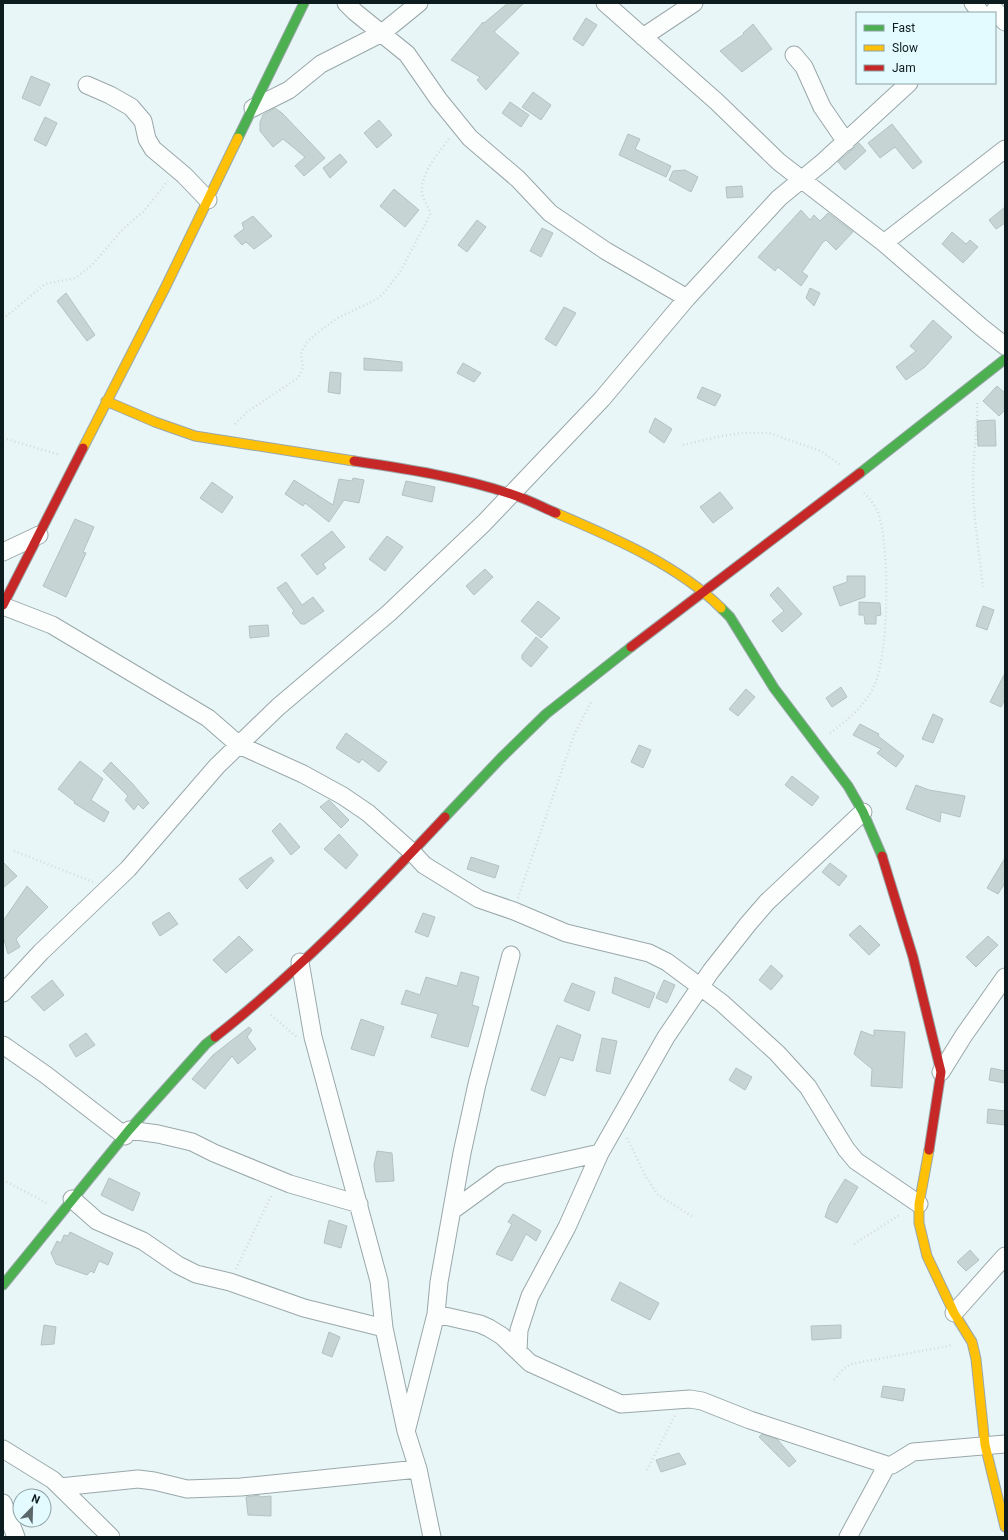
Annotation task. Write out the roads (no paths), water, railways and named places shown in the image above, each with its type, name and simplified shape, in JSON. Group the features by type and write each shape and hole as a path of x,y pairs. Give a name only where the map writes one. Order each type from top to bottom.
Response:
{"street":[{"path":"304,3 165,288 3,605 52,625 208,718 239,745 303,774 343,796 368,813 428,868 462,887 474,896 575,936 653,955 667,962 700,985 742,1020 777,1053 808,1087 846,1149 856,1161 919,1204"},
{"path":"346,3 407,54 427,84 458,125 488,154 518,179 550,213 606,251 686,298"},
{"path":"253,108 289,90 322,64 382,32 419,3"},
{"path":"605,3 717,102 779,162 843,213 884,243 1005,346"},
{"path":"643,37 694,3"},
{"path":"973,3 995,12"},
{"path":"794,54 804,67 825,113 846,142"},
{"path":"3,994 40,952 128,869 197,787 239,745 278,707 389,613 484,523 602,399 686,298 779,198 803,180 846,142 908,84"},
{"path":"87,85 110,95 131,107 143,121 151,146 208,200"},
{"path":"884,243 1005,149"},
{"path":"3,1285 127,1133 206,1044 257,1004 370,896 500,758 546,714 852,479 1005,359"},
{"path":"106,401 176,430 218,440 404,468 469,482 512,494 580,523 655,560 703,592 730,617 774,688 848,786 864,812 885,864 914,956 941,1072 933,1130 919,1204 922,1240 927,1256 954,1313 972,1342 976,1358 985,1444 1005,1527"},
{"path":"3,552 39,535"},
{"path":"518,1350 518,1330 530,1296 567,1227 600,1153 666,1037 700,985 767,902 864,812"},
{"path":"406,1431 436,1314 438,1282 453,1210 462,1153 477,1084 511,955"},
{"path":"300,962 307,1013 337,1132 380,1281 384,1328 406,1431 418,1469 432,1537"},
{"path":"941,1072 964,1035 1005,977"},
{"path":"3,1045 127,1133 158,1134 192,1142 214,1153 290,1184 359,1204"},
{"path":"453,1210 502,1175 600,1153"},
{"path":"67,1205 97,1221 143,1241 178,1266 196,1274 230,1282 304,1308 384,1328"},
{"path":"954,1313 1005,1256"},
{"path":"436,1314 480,1324 489,1328 518,1350 533,1365 621,1404 682,1400 702,1401 750,1420 887,1465 892,1464 913,1452 985,1444 1005,1444"},
{"path":"3,1450 43,1473 60,1487 111,1537"},
{"path":"848,1537 887,1465"},
{"path":"60,1487 138,1479 154,1481 187,1489 241,1487 418,1469"},
{"path":"3,1503 16,1537"}]}
